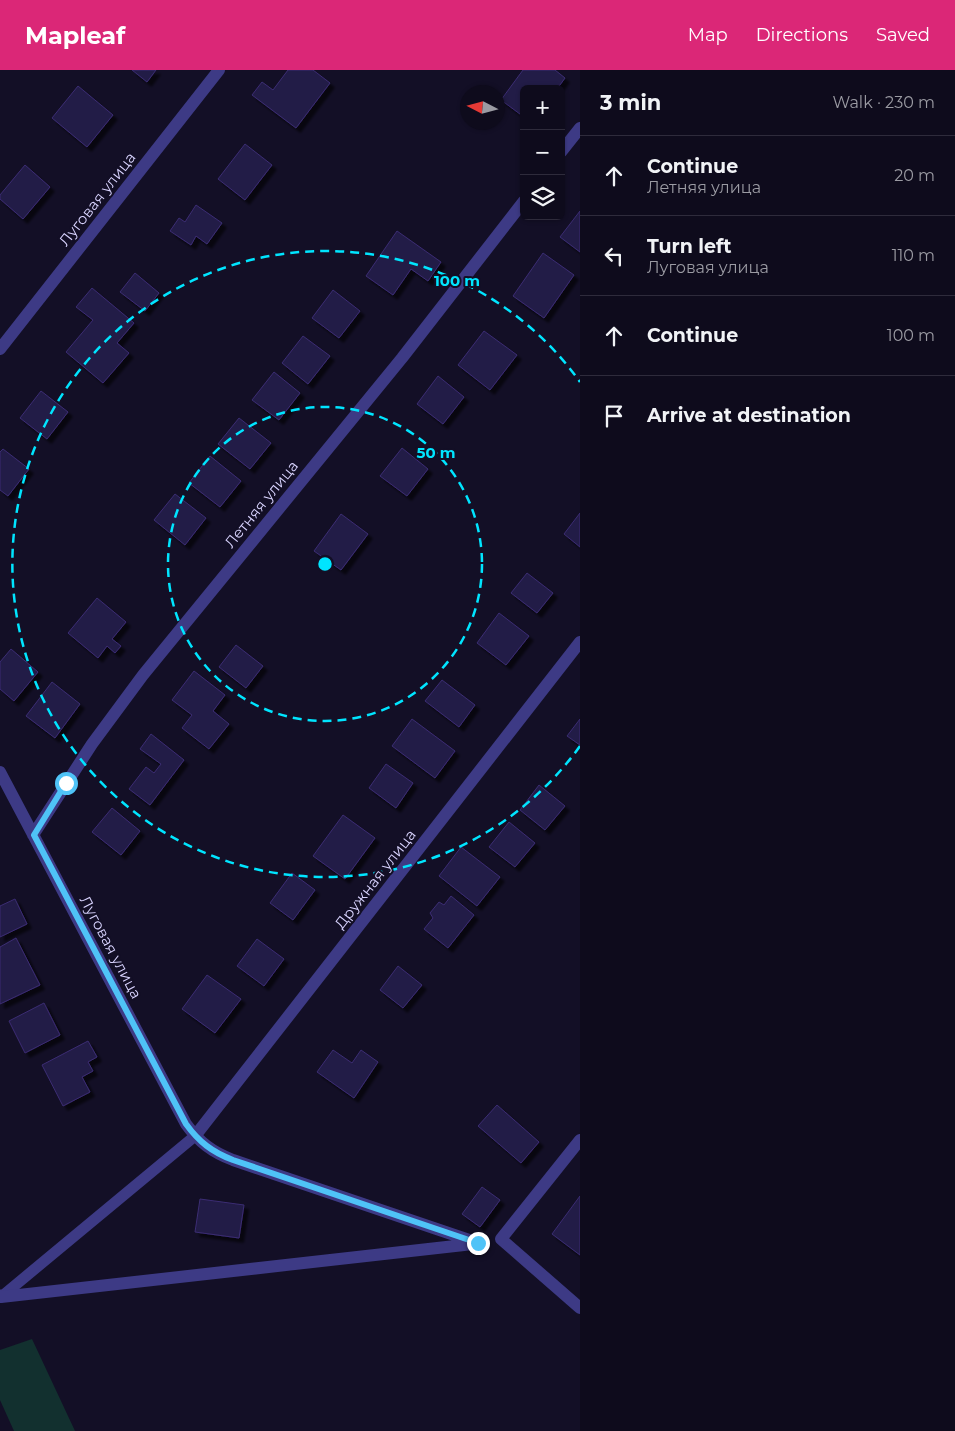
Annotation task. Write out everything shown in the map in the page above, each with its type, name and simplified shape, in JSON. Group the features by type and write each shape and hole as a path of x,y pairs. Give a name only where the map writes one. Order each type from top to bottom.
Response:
{"street":[{"name":"Луговая улица","path":"0,349 219,70"},
{"path":"565,147 580,128"},
{"name":"Летняя улица","path":"34,835 92,744 143,676 402,358 520,206"},
{"name":"Дружная улица","path":"195,1136 580,642"},
{"name":"Луговая улица","path":"0,772 186,1124 195,1136 217,1154 478,1243 1,1295"},
{"path":"580,1140 502,1239 580,1308"}],"lane":[{"path":"1,1295 195,1136"}],"green space":[{"path":"32,1339 75,1431 14,1431 0,1400 0,1350"}],"building":[{"path":"132,70 156,70 147,82"},
{"path":"288,70 313,70 330,83 296,128 252,95 262,82 273,90"},
{"path":"523,70 555,70 565,78 560,85 520,85 520,114 505,103 505,95"},
{"path":"78,86 113,115 87,147 52,118"},
{"path":"245,144 272,165 245,200 218,179"},
{"path":"25,165 50,187 23,219 0,199 0,195"},
{"path":"196,205 222,223 207,244 196,236 191,245 170,231 179,218 185,222"},
{"path":"580,211 580,252 560,237"},
{"path":"397,231 441,262 428,281 411,269 393,295 366,276"},
{"path":"543,253 574,275 544,318 513,296"},
{"path":"135,273 159,293 145,311 120,292"},
{"path":"92,288 134,323 117,343 129,353 103,383 66,352 93,320 76,307"},
{"path":"333,290 360,311 339,338 312,318"},
{"path":"484,331 517,355 490,390 458,365"},
{"path":"303,336 330,356 308,384 282,363"},
{"path":"274,372 300,393 279,420 252,400"},
{"path":"438,376 464,397 443,424 417,404"},
{"path":"41,391 68,412 47,439 20,418"},
{"path":"239,418 271,443 250,469 218,444"},
{"path":"402,448 428,469 407,496 380,476"},
{"path":"3,449 29,469 8,496 0,490 0,452"},
{"path":"210,456 241,481 220,507 189,483"},
{"path":"175,494 206,518 185,545 154,520"},
{"path":"580,513 580,547 564,534"},
{"path":"341,514 368,534 341,570 314,551"},
{"path":"527,573 553,593 537,613 511,593"},
{"path":"97,598 126,622 112,639 121,646 115,653 107,646 98,658 68,633"},
{"path":"499,613 529,636 506,665 477,643"},
{"path":"236,645 263,666 246,688 219,667"},
{"path":"11,649 38,672 14,701 0,689 0,662"},
{"path":"194,671 225,695 213,711 229,724 209,749 182,728 192,715 172,700"},
{"path":"442,680 475,705 459,727 425,701"},
{"path":"52,682 80,704 55,738 26,716"},
{"path":"412,719 455,751 435,778 392,746"},
{"path":"580,719 580,745 567,736"},
{"path":"151,734 184,760 150,805 129,789 146,767 154,773 161,764 140,749"},
{"path":"386,764 413,783 396,808 369,788"},
{"path":"539,785 565,806 545,830 520,810"},
{"path":"112,808 140,831 121,855 92,832"},
{"path":"343,815 375,838 345,879 313,856"},
{"path":"509,822 535,843 515,867 489,847"},
{"path":"461,847 500,877 477,906 439,876"},
{"path":"292,873 315,890 293,920 270,903"},
{"path":"451,896 474,915 448,948 424,929 433,918 430,913 439,902 444,905"},
{"path":"15,899 27,924 0,937 0,906"},
{"path":"16,938 40,985 0,1004 0,947"},
{"path":"257,939 284,959 264,986 237,966"},
{"path":"398,966 422,985 403,1008 380,990"},
{"path":"207,975 241,999 215,1033 182,1009"},
{"path":"44,1003 60,1035 25,1053 9,1021"},
{"path":"88,1041 97,1057 88,1062 93,1071 82,1077 90,1092 63,1106 42,1065"},
{"path":"333,1050 352,1063 361,1050 378,1062 354,1098 317,1072"},
{"path":"497,1105 539,1142 521,1163 478,1126"},
{"path":"482,1187 500,1200 480,1227 462,1214"},
{"path":"580,1196 580,1255 552,1234"},
{"path":"200,1199 244,1205 239,1238 195,1232"}],"route":[{"path":"66,783 34,835 186,1124 195,1136 217,1154 478,1243"}]}
